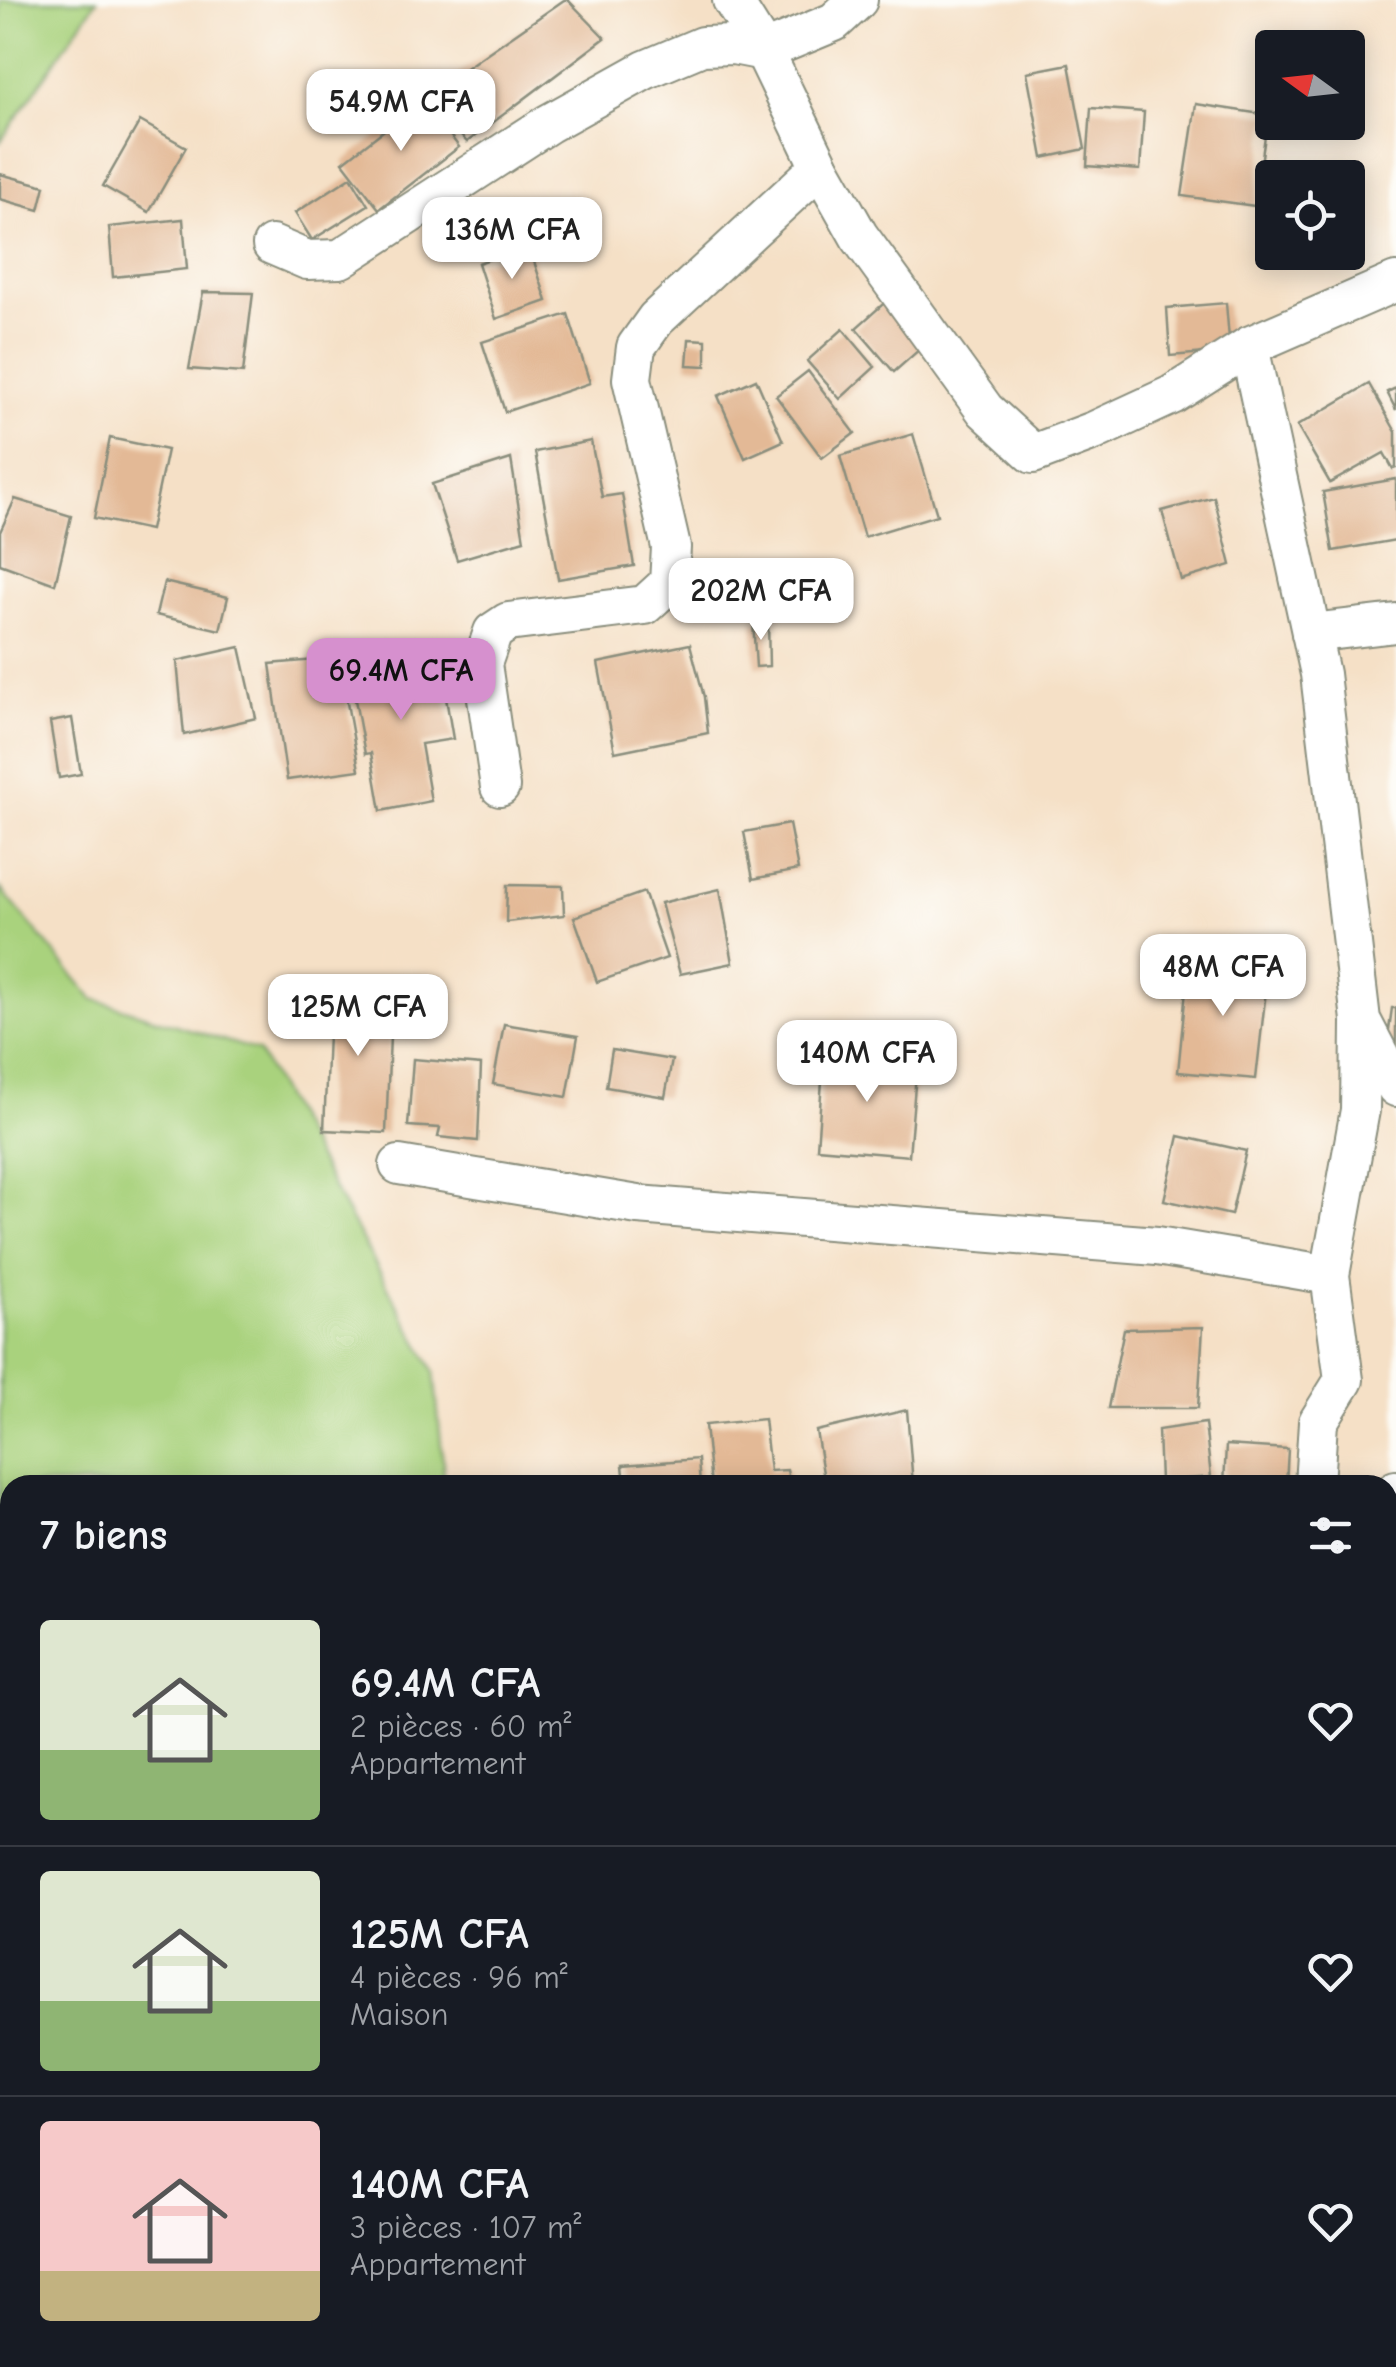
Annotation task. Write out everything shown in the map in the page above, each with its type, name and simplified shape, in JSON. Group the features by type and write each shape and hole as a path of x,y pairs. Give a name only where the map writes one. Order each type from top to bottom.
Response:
{"street":[{"path":"732,0 764,51 820,167 859,236 985,410 1033,454 1172,395 1249,346 1396,282"},
{"path":"272,244 306,260 340,259 378,237 426,200 644,70 702,46 764,51 834,22 858,0"},
{"path":"500,788 482,664 493,632 508,622 645,605 669,583 672,547 632,379 636,347 656,319 820,167"},
{"path":"1249,346 1320,674 1361,1020 1360,1110 1330,1275 1344,1380 1318,1422 1315,1475"},
{"path":"1312,633 1396,623"},
{"path":"1361,1020 1396,1087"},
{"path":"399,1164 638,1205 1157,1246 1330,1275"}],"green space":[{"path":"0,0 97,0 0,142"},
{"path":"0,888 93,999 258,1051 434,1371 444,1475 0,1475"}],"building":[{"path":"564,0 605,38 467,142 424,97"},
{"path":"1069,64 1085,149 1043,158 1027,72"},
{"path":"423,100 459,147 379,209 343,162"},
{"path":"1196,104 1255,113 1255,140 1264,140 1262,160 1255,160 1255,206 1182,196"},
{"path":"1091,108 1144,112 1140,170 1087,166"},
{"path":"140,121 186,147 149,212 103,186"},
{"path":"0,174 45,186 39,210 0,199"},
{"path":"351,177 368,205 312,240 295,213"},
{"path":"183,219 187,269 113,277 109,227"},
{"path":"529,246 547,301 496,319 478,263"},
{"path":"203,292 253,293 243,373 189,369"},
{"path":"891,297 929,341 894,372 856,328"},
{"path":"1226,303 1230,351 1170,356 1167,308"},
{"path":"568,314 590,383 505,412 482,342"},
{"path":"843,329 875,367 840,399 807,361"},
{"path":"689,339 706,340 706,366 687,365"},
{"path":"808,371 855,433 822,458 776,396"},
{"path":"756,379 783,441 745,458 718,396"},
{"path":"1369,384 1396,432 1396,468 1384,453 1330,483 1297,426"},
{"path":"1396,388 1396,410 1387,392"},
{"path":"913,434 937,515 864,537 840,456"},
{"path":"110,438 167,450 150,530 94,518"},
{"path":"591,441 602,497 622,494 634,566 558,579 535,452"},
{"path":"511,459 524,540 457,560 432,484"},
{"path":"1396,479 1396,540 1333,551 1323,492"},
{"path":"1214,497 1231,565 1181,580 1162,511"},
{"path":"15,499 71,516 55,584 0,564 0,532"},
{"path":"164,582 228,597 220,630 156,615"},
{"path":"768,621 769,666 756,667 753,622"},
{"path":"690,644 704,697 708,733 615,752 598,663"},
{"path":"240,647 256,718 184,735 177,661"},
{"path":"438,651 453,739 421,744 431,801 381,811 371,753 365,754 349,667"},
{"path":"339,658 359,770 287,780 270,664"},
{"path":"72,718 81,774 59,778 50,722"},
{"path":"789,824 798,870 753,879 744,832"},
{"path":"507,885 563,886 564,915 506,922"},
{"path":"720,889 733,963 680,974 661,903"},
{"path":"644,892 667,958 597,982 574,917"},
{"path":"1189,960 1269,964 1256,1079 1178,1072"},
{"path":"330,986 392,987 386,1133 324,1130"},
{"path":"1392,1008 1396,1008 1396,1046 1387,1044"},
{"path":"504,1024 578,1036 567,1097 493,1084"},
{"path":"612,1050 672,1060 665,1097 606,1087"},
{"path":"824,1054 917,1062 909,1156 817,1148"},
{"path":"413,1059 481,1065 478,1141 438,1137 440,1128 408,1126"},
{"path":"1179,1136 1246,1151 1231,1215 1164,1200"},
{"path":"1203,1327 1198,1408 1108,1408 1124,1329"},
{"path":"907,1410 912,1475 823,1475 816,1431"},
{"path":"764,1419 770,1471 787,1470 788,1475 710,1475 705,1425"},
{"path":"1205,1423 1211,1475 1160,1475 1158,1430"},
{"path":"1226,1445 1288,1449 1287,1475 1224,1475"},
{"path":"698,1459 699,1475 624,1475 623,1465"}]}
